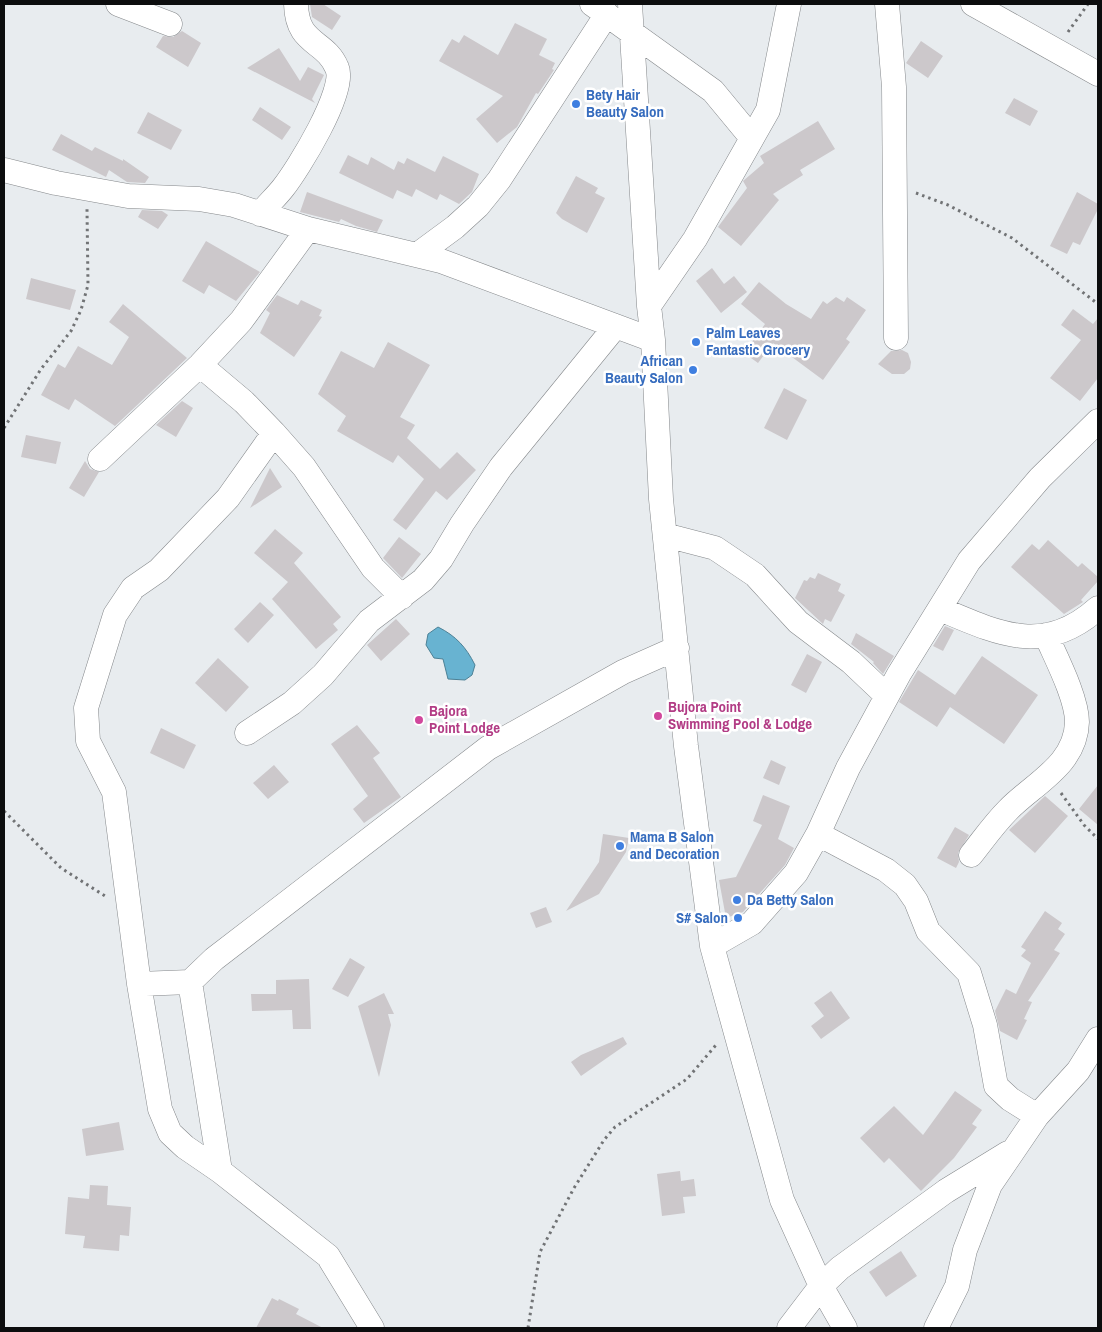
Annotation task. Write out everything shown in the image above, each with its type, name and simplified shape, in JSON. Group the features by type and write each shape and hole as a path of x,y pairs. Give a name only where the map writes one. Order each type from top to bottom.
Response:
{"street":[{"path":"118,4 170,24"},
{"path":"260,214 283,188 306,153 339,84 338,69 327,53 311,42 302,30 296,18 296,4"},
{"path":"630,4 649,306 653,340 661,499 687,756 712,946 782,1200 821,1286 845,1328"},
{"path":"649,306 695,240 751,136 768,110 789,4"},
{"path":"887,4 894,88 896,338"},
{"path":"973,4 1098,74"},
{"path":"417,255 455,227 478,206 499,180 600,9 713,91 751,136"},
{"path":"4,170 86,189 128,196 199,198 234,206 308,229 417,255 519,289 653,340"},
{"path":"100,459 200,365 241,321 308,229"},
{"path":"247,733 292,703 324,675 369,621 423,580 441,559 462,524 501,467 615,327"},
{"path":"200,365 244,402 304,467 373,568 402,597"},
{"path":"712,946 752,923 796,873 818,834 848,768 887,696 969,562 1040,478 1098,421"},
{"path":"274,433 228,498 158,570 133,588 115,615 86,708 88,741 114,792 139,984 160,1109 170,1133 185,1147 220,1170 328,1256 372,1328"},
{"path":"665,535 715,548 755,575 798,622 851,662 887,696"},
{"path":"940,609 989,629 1018,637 1046,635 1074,627 1098,608"},
{"path":"971,854 1008,810 1050,777 1073,740 1077,722 1070,691 1046,635"},
{"path":"139,984 190,982 214,959 488,748 623,672 677,648"},
{"path":"818,834 886,870 905,885 916,901 928,931 968,973 985,1025 996,1086 1010,1099 1037,1116"},
{"path":"190,982 220,1170"},
{"path":"936,1328 957,1286 965,1250 990,1184 1037,1116 1078,1071 1098,1040"},
{"path":"790,1328 821,1286 840,1268 885,1234 984,1166 1015,1149"}],"path":[{"path":"1056,49 1088,4"},
{"path":"894,185 948,205 1012,238 1098,304"},
{"path":"4,428 42,369 71,331 81,310 88,285 86,189"},
{"path":"1050,777 1084,825 1098,839"},
{"path":"4,811 61,868 130,910"},
{"path":"528,1328 540,1252 574,1188 604,1140 615,1127 687,1079 708,1053 734,1026"}],"water":[{"path":"438,627 460,643 475,665 472,675 465,680 448,679 443,659 434,658 426,645 428,634"}],"building":[{"path":"310,4 323,4 341,16 332,30 312,17"},
{"path":"515,23 547,39 539,55 555,63 552,69 554,70 538,94 536,93 517,127 497,143 476,119 503,96 439,61 452,39 459,43 464,35 498,55"},
{"path":"182,31 201,43 188,67 156,47 163,36 173,37"},
{"path":"921,41 943,56 928,78 906,63"},
{"path":"279,48 300,81 308,67 324,75 312,99 315,103 247,68"},
{"path":"1014,98 1038,111 1030,126 1005,113"},
{"path":"260,107 291,127 282,140 252,120"},
{"path":"148,112 182,130 171,150 137,133"},
{"path":"818,121 835,149 800,170 803,175 773,194 779,200 741,246 718,227 747,188 743,181 764,163 760,156"},
{"path":"61,134 92,151 95,147 123,161 123,159 149,177 145,183 127,182 109,170 106,177 52,150"},
{"path":"348,155 368,165 371,157 394,170 398,161 404,164 407,158 435,172 443,156 479,174 472,192 459,204 440,194 437,200 416,189 412,197 397,190 393,199 339,173"},
{"path":"576,176 598,188 595,193 605,198 587,233 562,219 556,213"},
{"path":"307,192 383,220 377,232 341,219 339,222 300,212"},
{"path":"1077,192 1098,204 1098,209 1080,245 1073,242 1067,254 1050,246"},
{"path":"142,210 162,211 168,215 158,229 138,217"},
{"path":"206,241 260,272 236,301 209,285 204,294 182,281"},
{"path":"712,268 724,284 734,276 747,292 721,313 696,281"},
{"path":"31,278 76,290 70,310 26,299"},
{"path":"759,282 786,304 811,319 823,301 827,304 836,297 844,302 847,297 866,310 846,339 850,342 823,380 773,343 758,363 744,353 765,324 741,304"},
{"path":"277,295 298,305 301,300 322,310 319,316 322,317 294,357 260,333 270,313 266,310"},
{"path":"123,304 187,358 115,426 75,399 69,410 41,395 58,364 65,368 78,346 112,365 129,337 109,322"},
{"path":"1073,309 1093,324 1098,318 1098,378 1080,401 1050,378 1081,340 1061,325"},
{"path":"388,342 430,365 400,417 415,425 407,438 440,469 457,452 476,470 447,500 436,491 406,530 393,520 424,479 398,455 393,463 337,431 346,416 318,394 341,351 374,368"},
{"path":"902,350 908,353 911,362 910,369 904,374 892,374 878,364 891,351"},
{"path":"784,388 807,400 787,440 764,428"},
{"path":"182,401 193,408 176,437 156,425"},
{"path":"26,435 61,442 56,464 21,457"},
{"path":"85,461 90,469 99,472 84,497 69,488"},
{"path":"270,468 282,487 250,508"},
{"path":"275,529 303,553 294,563 341,617 333,624 338,630 316,649 272,599 288,582 254,553"},
{"path":"399,537 421,554 402,578 383,558"},
{"path":"1048,540 1078,567 1082,563 1098,577 1098,581 1081,600 1083,602 1064,614 1011,567 1032,544 1039,550"},
{"path":"818,573 841,584 838,591 845,595 831,622 825,619 823,624 795,598 804,580 807,581 810,577 815,579"},
{"path":"260,602 274,615 248,643 234,629"},
{"path":"396,619 410,634 381,661 367,645"},
{"path":"945,626 954,630 943,651 933,646"},
{"path":"856,633 894,656 883,674 874,662 851,644"},
{"path":"807,654 822,662 806,693 791,685"},
{"path":"982,656 1038,695 1004,744 950,707 937,727 899,702 918,670 955,695"},
{"path":"218,658 249,687 226,712 195,683"},
{"path":"357,725 380,753 373,758 401,797 364,823 353,809 368,796 331,744"},
{"path":"161,728 196,745 184,769 150,753"},
{"path":"771,760 786,767 779,785 763,778"},
{"path":"274,765 289,782 268,799 253,783"},
{"path":"1098,785 1098,825 1079,809"},
{"path":"763,795 790,806 778,839 794,848 785,865 743,912 726,918 719,880 736,877 762,825 753,821"},
{"path":"1045,796 1068,816 1035,853 1009,830"},
{"path":"955,827 969,835 958,853 959,862 956,868 937,858"},
{"path":"603,834 629,838 626,852 599,894 566,911 599,862"},
{"path":"546,907 552,922 536,928 530,913"},
{"path":"1045,911 1062,923 1058,929 1065,934 1054,950 1060,953 1028,1001 1032,1002 1024,1019 1027,1020 1017,1040 1000,1031 995,1011 1006,989 1016,994 1031,963 1021,956 1026,950 1021,947"},
{"path":"350,958 365,967 348,997 332,989"},
{"path":"309,979 311,1029 293,1029 292,1010 252,1011 251,994 276,994 276,980"},
{"path":"831,991 850,1018 821,1039 811,1026 824,1016 814,1003"},
{"path":"384,993 394,1014 388,1014 391,1025 379,1077 358,1006"},
{"path":"623,1037 627,1044 581,1076 571,1062 581,1055"},
{"path":"955,1091 982,1110 972,1124 977,1127 954,1158 921,1191 889,1158 884,1163 860,1138 894,1106 923,1135"},
{"path":"119,1122 124,1150 86,1156 82,1129"},
{"path":"680,1171 681,1181 694,1179 696,1196 683,1197 685,1213 662,1216 657,1174"},
{"path":"90,1185 108,1186 107,1205 131,1207 129,1236 120,1235 119,1251 83,1248 85,1236 65,1234 68,1197 89,1199"},
{"path":"901,1251 917,1276 886,1297 869,1272"},
{"path":"272,1298 278,1301 279,1299 299,1309 296,1314 323,1328 256,1328"}],"place":[{"name":"Bety Hair Beauty Salon","path":"576,104"},
{"name":"Palm Leaves Fantastic Grocery","path":"696,342"},
{"name":"African Beauty Salon","path":"693,370"},
{"name":"Bujora Point Swimming Pool & Lodge","path":"658,716"},
{"name":"Bajora Point Lodge","path":"419,720"},
{"name":"Mama B Salon and Decoration","path":"620,846"},
{"name":"Da Betty Salon","path":"737,900"},
{"name":"S# Salon","path":"738,918"}]}
